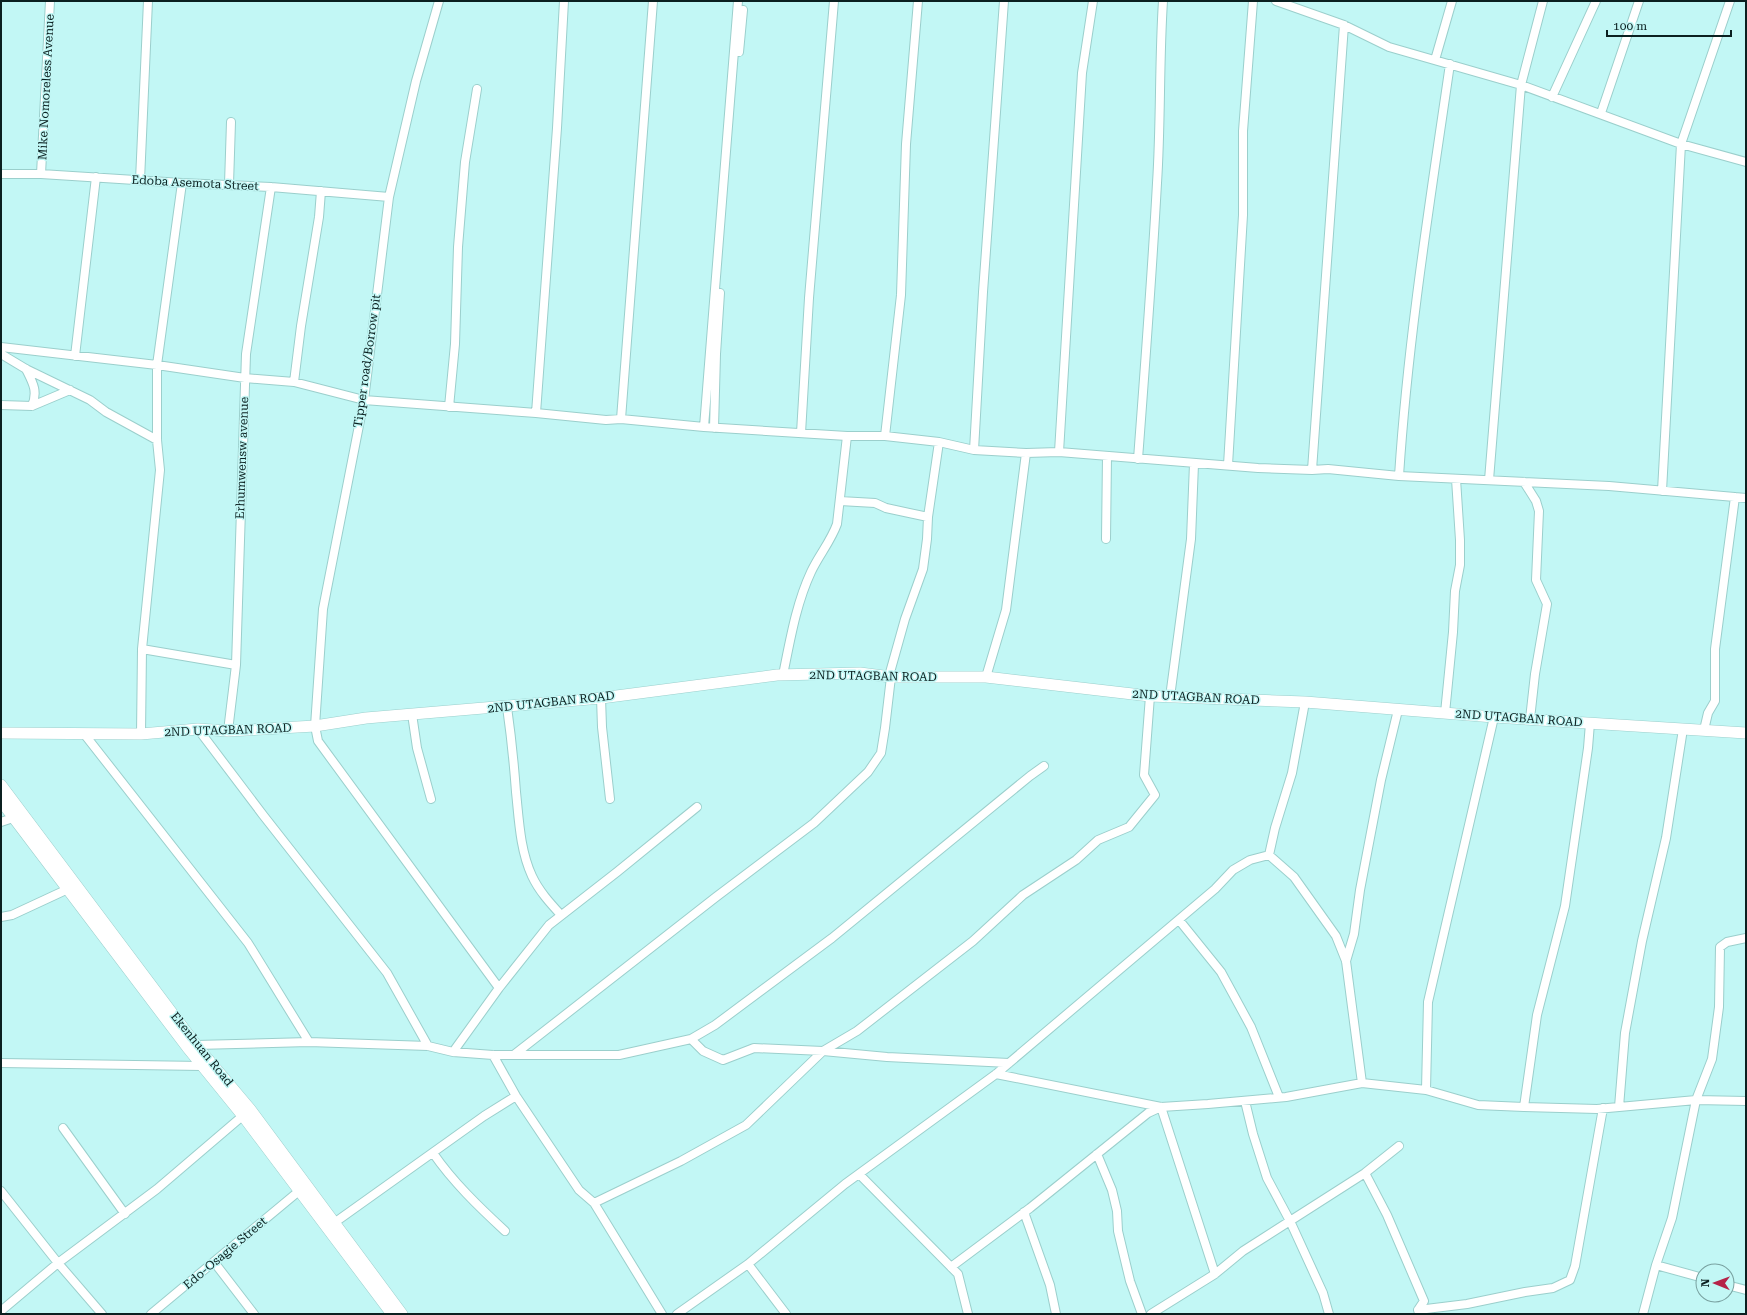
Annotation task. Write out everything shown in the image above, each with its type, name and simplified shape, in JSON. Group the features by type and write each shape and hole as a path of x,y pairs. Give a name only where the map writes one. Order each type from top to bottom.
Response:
{"street":[{"name":"Mike Nomoreless Avenue","path":"41,174 50,1"},
{"path":"140,180 148,1"},
{"name":"Tipper road/Borrow pit","path":"315,726 324,609 364,400 388,197 416,81 439,1"},
{"path":"536,413 557,136 564,1"},
{"path":"704,427 738,1"},
{"path":"802,433 809,298 834,1"},
{"path":"885,436 901,295 906,144 918,1"},
{"path":"974,450 984,276 1004,1"},
{"path":"1059,452 1082,73 1093,1"},
{"path":"1138,459 1157,183 1161,98 1160,46 1163,1"},
{"path":"1228,466 1243,216 1243,131 1253,1"},
{"path":"1276,1 1344,25 1389,47 1521,86 1681,144 1746,162"},
{"path":"1435,60 1452,1"},
{"path":"1489,480 1521,86 1543,1"},
{"path":"1552,97 1596,1"},
{"path":"1601,114 1639,1"},
{"path":"1662,491 1681,144 1730,1"},
{"path":"621,419 652,2"},
{"path":"714,428 716,354 732,104 744,10"},
{"path":"1312,470 1344,25"},
{"path":"1399,476 1412,334 1450,64"},
{"path":"449,407 455,344 458,247 465,162 477,89"},
{"path":"229,184 231,122"},
{"name":"Edoba Asemota Street","path":"1,174 41,174 182,183 229,184 388,197"},
{"path":"75,356 96,177"},
{"path":"141,734 142,649 160,470 157,440 157,365 182,183"},
{"name":"Erhumwensw avenue","path":"228,732 236,665 246,354 271,187"},
{"path":"294,382 301,326 319,217 321,191"},
{"path":"1,348 157,365 245,378 294,382 364,400 536,413 606,420 621,419 714,428 847,436 885,436 939,442 974,450 1026,453 1059,452 1194,464 1312,470 1328,469 1399,476 1524,482 1746,498"},
{"path":"1,354 26,369 90,400 106,412 157,440"},
{"path":"26,369 33,383 36,397 32,406"},
{"path":"1,406 32,406 70,390"},
{"path":"783,675 798,607 811,572 833,536 837,524 847,436"},
{"path":"515,1054 716,897 814,823 868,772 881,753 890,676 905,619 923,569 928,517 939,442"},
{"path":"986,677 1006,610 1026,453"},
{"path":"1106,539 1108,456"},
{"path":"1170,697 1191,539 1194,464"},
{"path":"1446,713 1455,591 1460,565 1456,479"},
{"path":"1524,482 1536,501 1540,511 1536,580 1547,604 1535,674 1530,720"},
{"path":"1704,730 1708,713 1715,701 1716,649 1735,497"},
{"path":"840,501 875,503 886,508 928,517"},
{"path":"142,649 236,665"},
{"name":"2ND UTAGBAN ROAD","path":"1,733 85,735 141,734 198,729 228,732 315,726 366,718 601,698 783,675 860,673 890,676 986,677 1150,696 1305,702 1530,720 1746,733"},
{"path":"594,1203 681,1161 746,1125 823,1051 857,1031 973,941 1023,895 1076,860 1098,840 1129,827 1155,795 1144,775 1150,696"},
{"path":"601,698 602,734 610,799"},
{"path":"1269,855 1275,828 1292,773 1305,702"},
{"path":"507,707 519,823 525,856 532,876 543,894 561,915"},
{"path":"1346,961 1354,934 1360,890 1381,780 1398,710"},
{"path":"412,714 417,748 431,798"},
{"path":"1426,1090 1428,1002 1494,717"},
{"path":"1524,1107 1537,1015 1564,906 1588,748 1590,723"},
{"path":"315,726 318,741 499,988"},
{"path":"198,729 268,822 387,972 428,1046"},
{"path":"1619,1107 1625,1033 1642,941 1666,838 1683,729"},
{"path":"85,735 248,943 309,1042"},
{"path":"196,1044 309,1042 428,1046 453,1052 493,1055 619,1056 691,1039 715,1025 832,938 1044,766"},
{"name":"Ekenhuan Road","path":"1,785 246,1112 334,1223 402,1314"},
{"name":"Ekenhuan Road","path":"1,801 202,1066 246,1112 299,1191 392,1314"},
{"path":"453,1052 499,988 549,924 617,872 697,807"},
{"path":"1,822 13,818"},
{"path":"677,1314 748,1264 859,1174 996,1074 1215,890 1233,870 1250,860 1269,855"},
{"path":"1269,855 1294,877 1336,936 1346,961 1362,1083"},
{"path":"1,918 12,915 68,889"},
{"path":"1179,920 1221,972 1251,1027 1279,1097"},
{"path":"1643,1314 1656,1265 1672,1218 1696,1100 1712,1059 1719,1006 1720,947 1727,942 1746,938"},
{"path":"691,1039 703,1052 723,1060 754,1048 1009,1063"},
{"path":"493,1055 516,1096 579,1190 594,1203 662,1314"},
{"path":"1,1063 202,1066"},
{"path":"996,1074 1161,1107 1279,1097 1362,1083 1426,1090 1478,1104 1524,1107 1603,1108 1696,1100 1746,1101"},
{"path":"334,1223 484,1116 516,1096"},
{"path":"1245,1101 1253,1134 1267,1178 1290,1220 1323,1293 1329,1314"},
{"path":"951,1267 1024,1212 1148,1113 1161,1107"},
{"path":"1161,1107 1215,1274"},
{"path":"1419,1312 1553,1288 1570,1280 1575,1266 1603,1108"},
{"path":"1,1311 58,1263 157,1189 246,1112"},
{"path":"63,1128 125,1214"},
{"path":"1151,1314 1215,1274 1243,1251 1290,1220 1365,1173 1399,1146"},
{"path":"433,1152 445,1171 479,1208 505,1231"},
{"path":"1097,1154 1112,1190 1117,1211 1118,1231 1130,1282 1142,1314"},
{"path":"1365,1173 1387,1215 1424,1302 1419,1312"},
{"path":"859,1174 958,1274 968,1314"},
{"name":"Edo-Osagie Street","path":"151,1314 299,1191"},
{"path":"1,1192 58,1263 102,1314"},
{"path":"1024,1212 1050,1285 1056,1314"},
{"path":"214,1262 254,1314"},
{"path":"748,1264 786,1314"},
{"path":"1656,1265 1695,1276"},
{"path":"1735,1287 1746,1290"}]}
